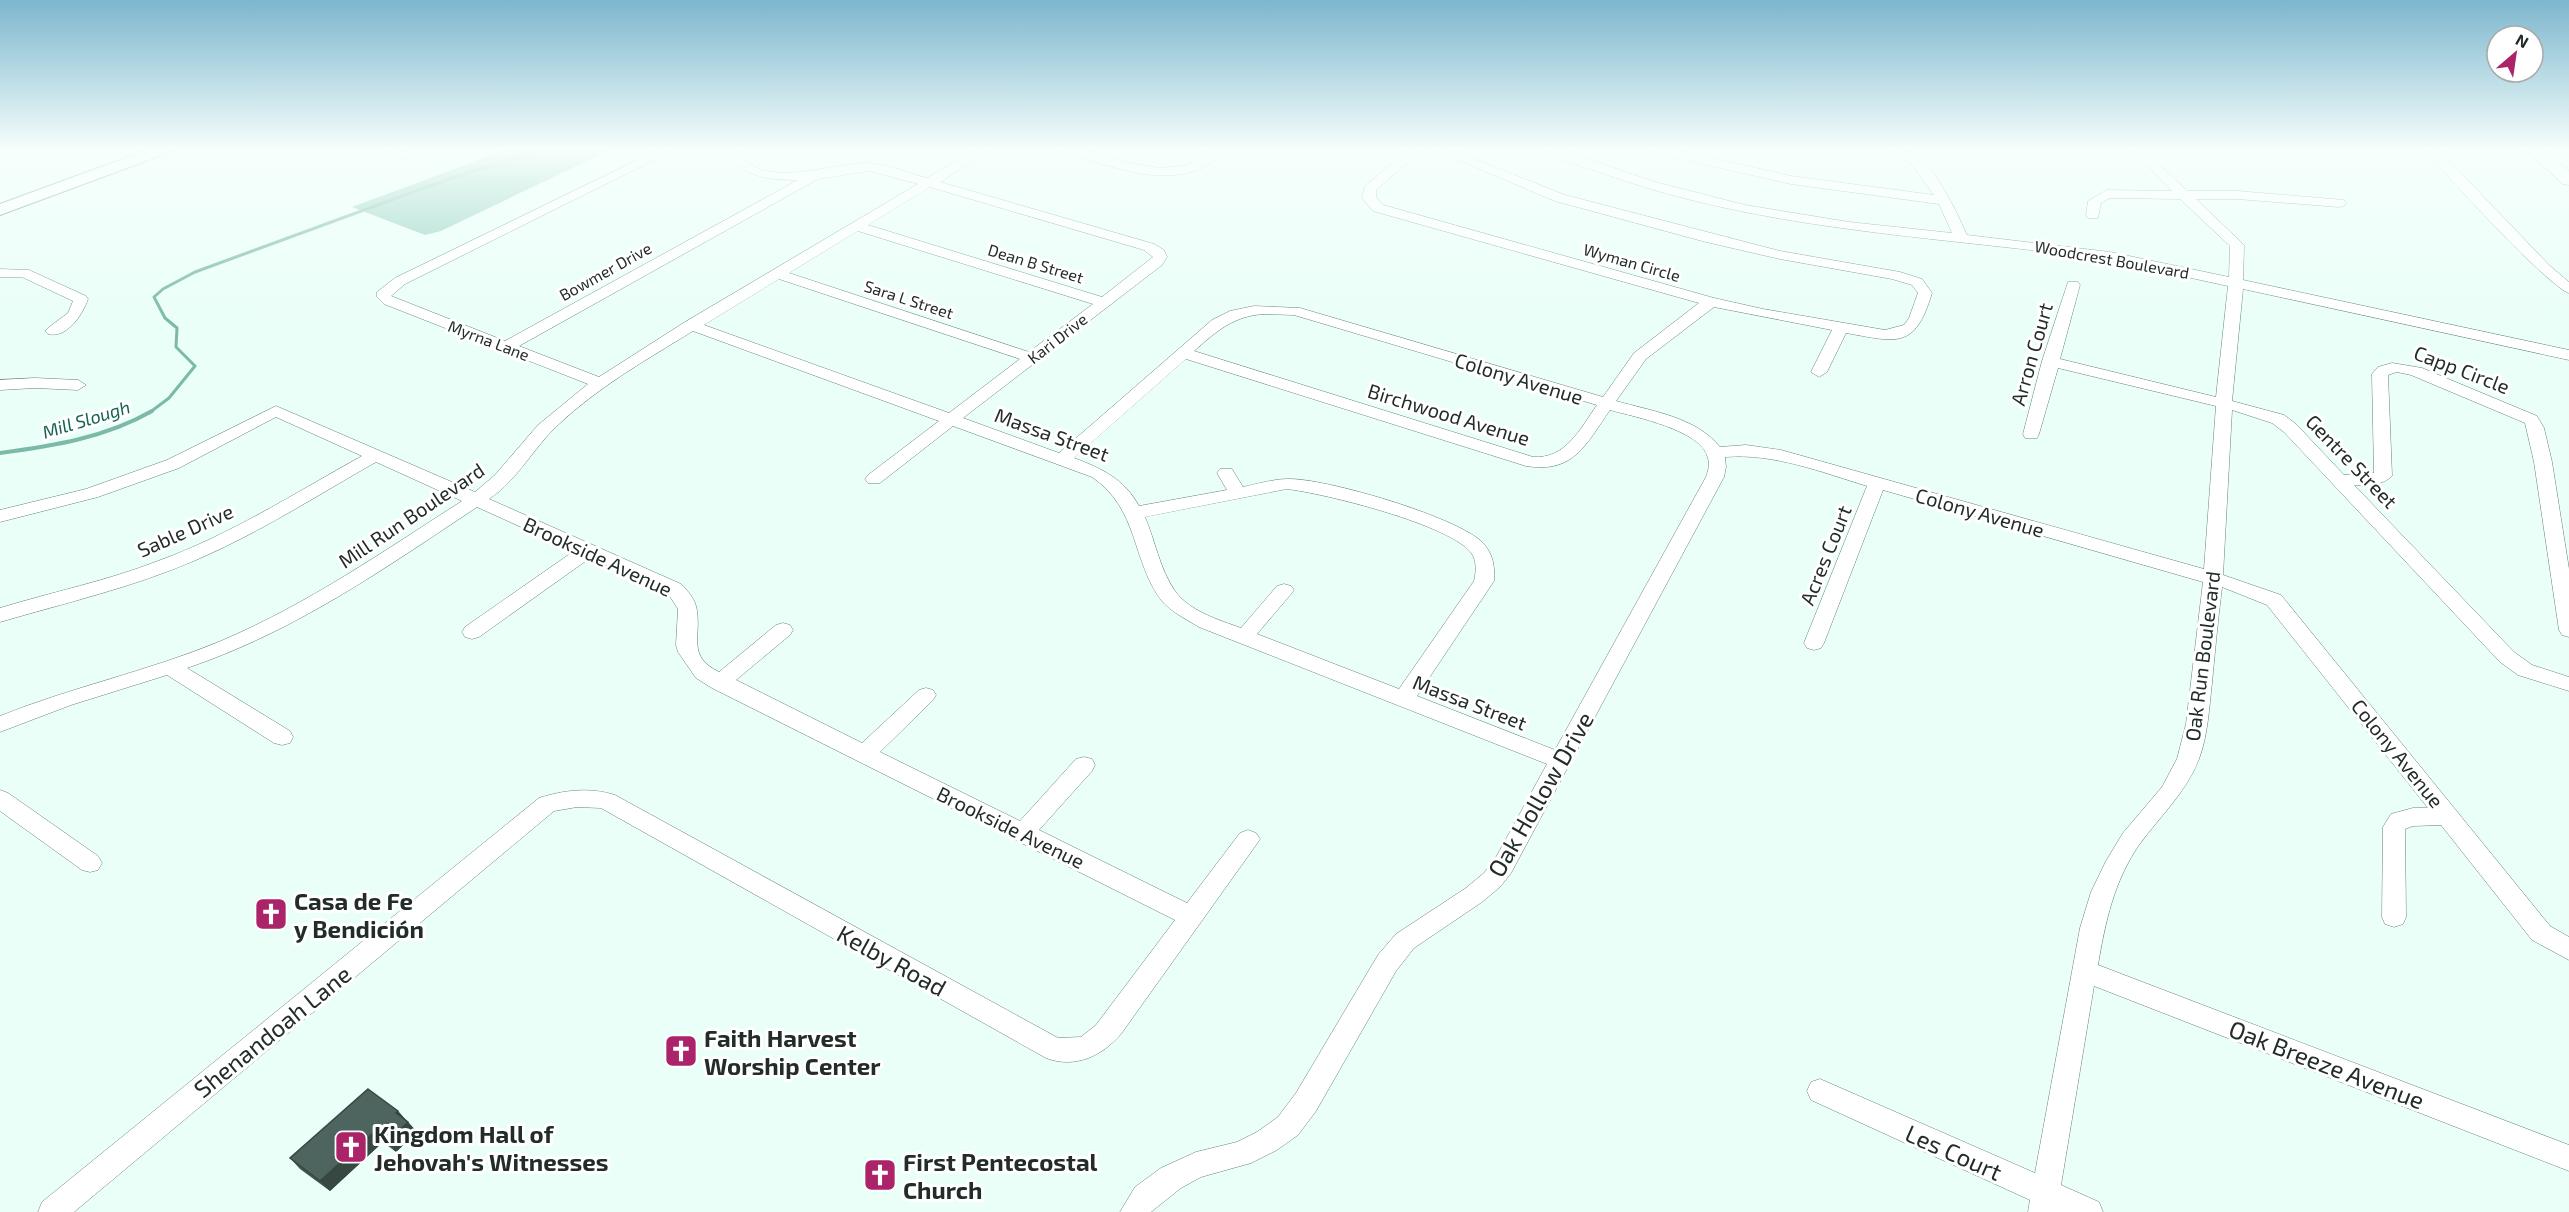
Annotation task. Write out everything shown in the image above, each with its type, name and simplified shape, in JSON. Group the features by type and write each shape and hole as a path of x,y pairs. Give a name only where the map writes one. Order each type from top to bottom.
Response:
{"street":[{"name":"Myrna Lane","path":"554,206 400,281 384,292 384,297 389,301 600,383"},
{"name":"Bowmer Drive","path":"505,347 761,206"},
{"name":"Mill Run Boulevard","path":"0,724 70,699 171,668 257,633 351,581 500,483 523,452 548,425 600,383 891,206"},
{"name":"Kari Drive","path":"874,479 1157,262 1160,257 1159,253 1149,247 1003,206"},
{"name":"Wyman Circle","path":"1376,206 1712,302 1841,328 1885,335 1903,334 1915,324 1925,293 1917,282 1895,275 1780,255 1587,206"},
{"name":"Woodcrest Boulevard","path":"1735,206 1861,228 2110,256 2569,355"},
{"path":"1948,206 1961,238"},
{"path":"2092,215 2094,206"},
{"name":"Oak Run Boulevard","path":"2043,1202 2092,928 2114,868 2131,839 2170,793 2188,759 2197,724 2213,579 2237,245 2196,206"},
{"path":"2485,206 2545,268 2569,289"},
{"name":"Dean B Street","path":"856,226 1103,303"},
{"path":"0,273 24,273 81,299 75,315 53,331"},
{"name":"Sara L Street","path":"777,274 1031,358"},
{"name":"Arron Court","path":"2031,434 2073,285"},
{"name":"Birchwood Avenue","path":"1184,353 1517,459 1537,463 1563,458 1574,449 1640,356 1662,337 1712,302"},
{"name":"Colony Avenue","path":"1184,353 1217,323 1248,310 1294,311 1677,424 1700,435 1715,452 1746,450 1775,454 2259,593 2279,605 2541,933 2569,950"},
{"name":"Massa Street","path":"690,326 1062,460 1111,480 1128,500 1168,596 1206,622 1562,761"},
{"path":"1820,372 1841,328"},
{"path":"1062,460 1184,353"},
{"name":"Gentre Street","path":"2050,361 2224,403 2278,419 2290,428 2507,657 2525,670 2569,684"},
{"name":"Capp Circle","path":"2340,480 2372,480 2384,476 2380,374 2386,369 2399,367 2416,371 2531,420 2536,428 2541,451 2569,630"},
{"path":"0,385 35,382 78,385"},
{"name":"Brookside Avenue","path":"0,516 92,493 163,467 276,411 674,588 686,600 689,614 686,646 703,673 719,683 1190,916"},
{"name":"Oak Hollow Drive","path":"1134,1212 1145,1197 1171,1178 1196,1165 1241,1154 1268,1141 1288,1126 1306,1102 1387,963 1405,941 1474,896 1492,880 1503,866 1715,477 1719,466 1715,452"},
{"name":"Sable Drive","path":"0,615 33,603 142,574 186,558 224,541 375,455"},
{"path":"1226,473 1237,492"},
{"name":"Acres Court","path":"1814,643 1877,483"},
{"path":"1134,513 1287,484 1311,485 1334,490 1456,532 1473,543 1483,556 1487,568 1484,581 1403,700"},
{"path":"472,632 588,550"},
{"path":"1244,637 1284,590"},
{"path":"719,683 783,630"},
{"path":"171,668 282,737"},
{"path":"864,754 926,695"},
{"path":"1023,833 1084,765"},
{"name":"Kelby Road","path":"547,804 571,797 590,797 607,801 1055,1050 1074,1052 1096,1044 1112,1026 1248,839"},
{"path":"0,799 90,863"},
{"name":"Shenandoah Lane","path":"52,1212 547,804"},
{"path":"2394,917 2394,827 2399,820 2413,817 2448,816"},
{"name":"Oak Breeze Avenue","path":"2085,970 2569,1158"},
{"name":"Les Court","path":"1820,1091 2043,1202 2089,1212"}],"green space":[{"path":"494,206 441,231 425,235 352,207"}],"building":[{"name":"Kingdom Hall of Jehovah's Witnesses","path":"368,1089 398,1111 396,1113 408,1122 387,1141 374,1132 320,1181 290,1158"}],"waterway":[{"name":"Mill Slough","path":"151,412 169,398 195,366 176,347 177,328 165,318 154,297 163,289 195,272 376,206"},
{"name":"Mill Slough","path":"0,453 78,440 116,428 151,412"}],"place":[{"name":"Casa de Fe y Bendición","path":"271,914"},
{"name":"Faith Harvest Worship Center","path":"681,1051"},
{"name":"Kingdom Hall of Jehovah's Witnesses","path":"351,1147"},
{"name":"First Pentecostal Church","path":"880,1175"}]}
